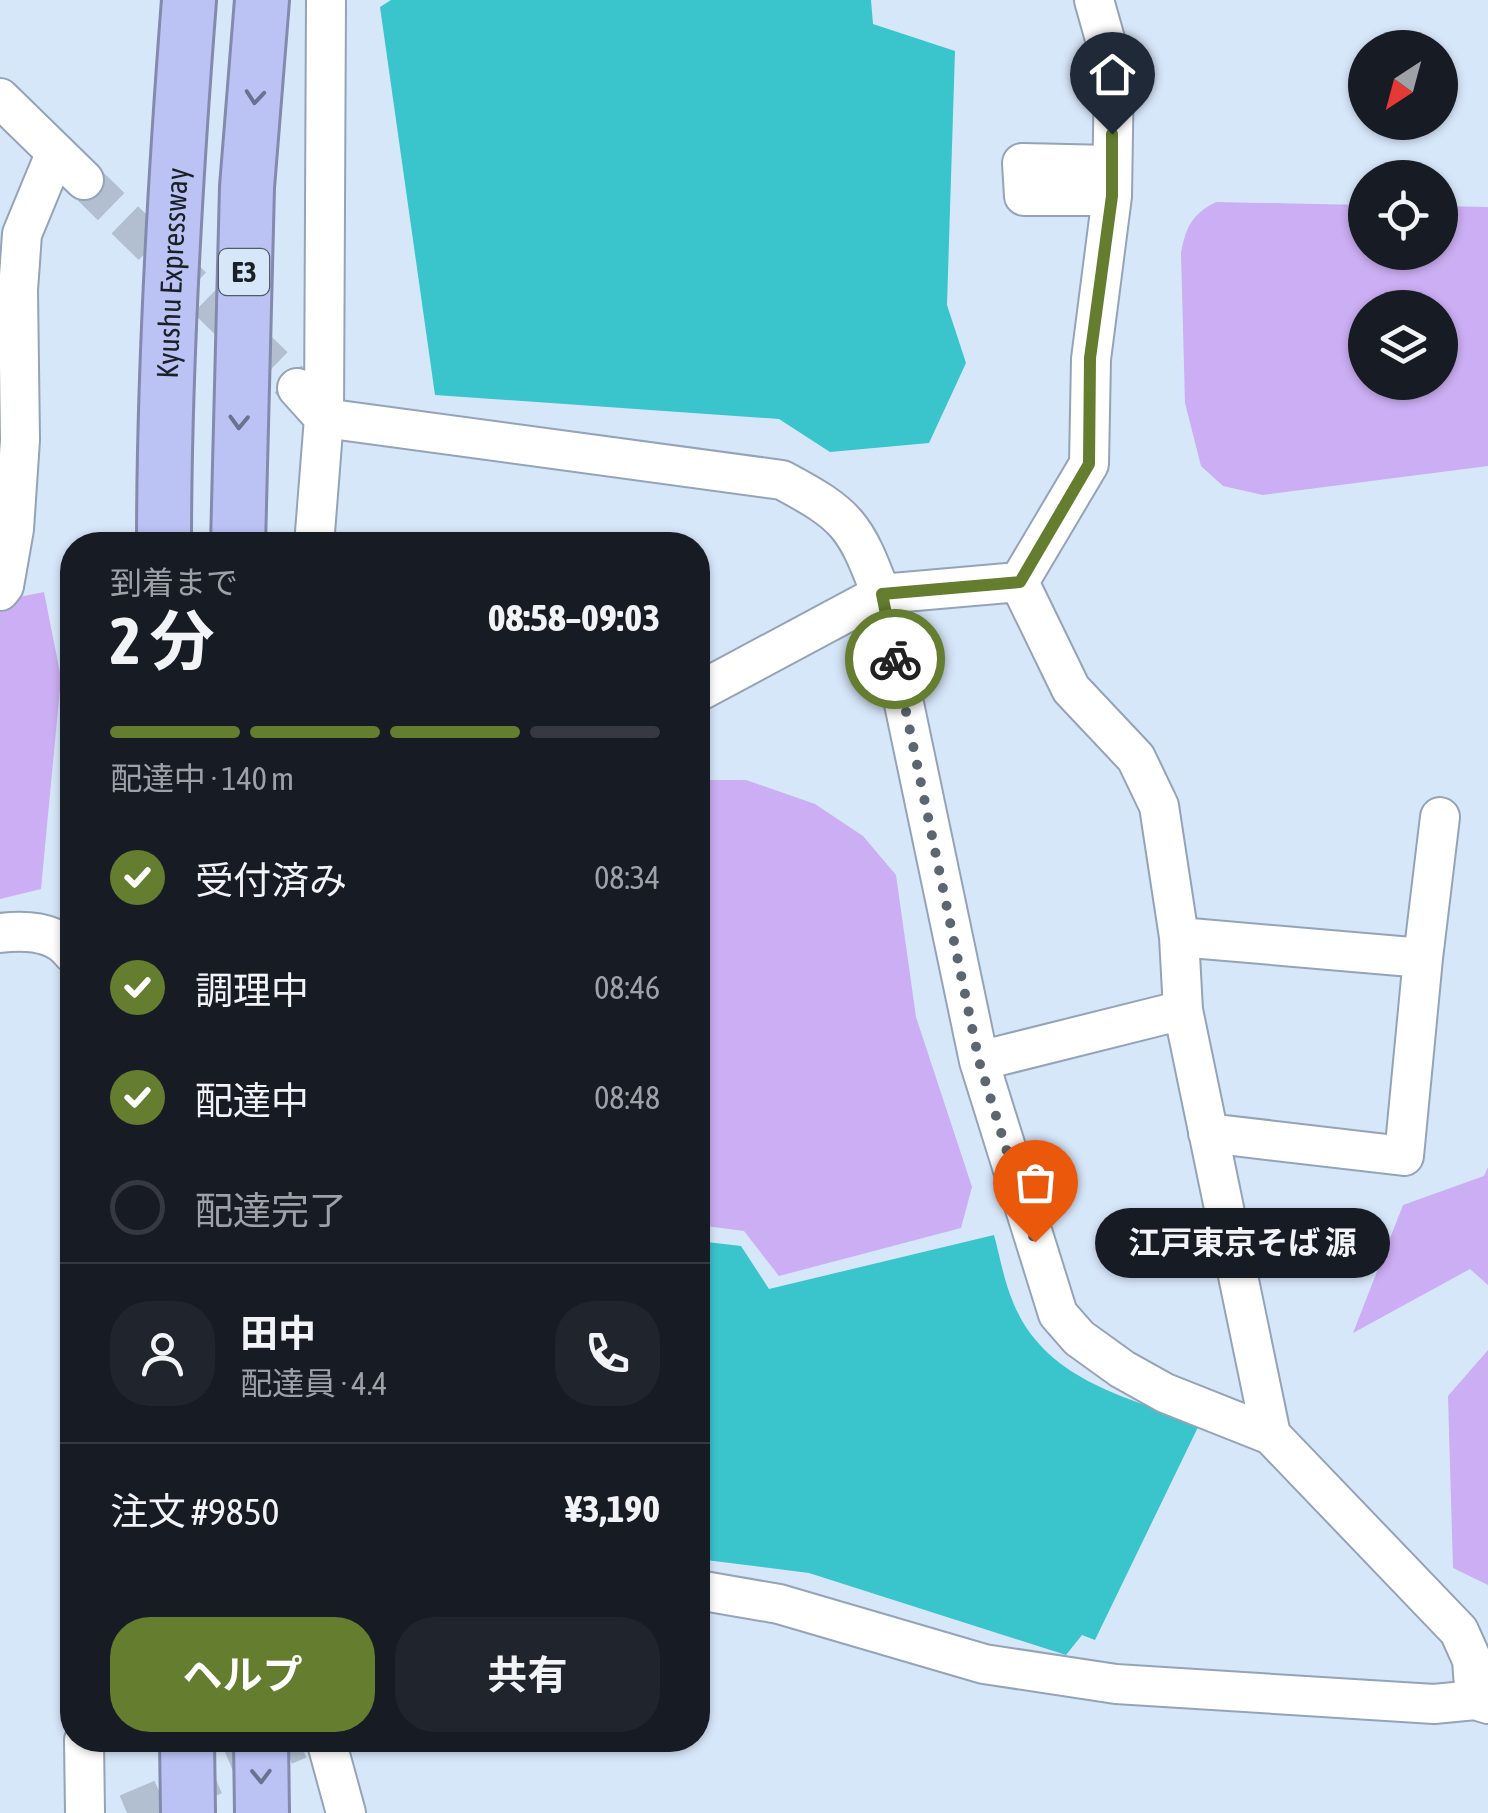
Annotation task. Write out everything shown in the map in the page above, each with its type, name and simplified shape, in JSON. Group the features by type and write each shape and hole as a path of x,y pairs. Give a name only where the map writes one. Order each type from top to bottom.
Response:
{"highway":[{"path":"175,181 176,0"},
{"name":"Kyushu Expressway","path":"164,532 175,181 189,0"},
{"name":"E3","path":"238,532 247,188 262,0"},
{"path":"187,1752 188,1813"},
{"path":"261,1752 262,1813"}],"street":[{"path":"315,532 324,418 326,0"},
{"path":"1020,582 1089,464 1090,358 1111,180 1114,71 1094,0"},
{"path":"0,98 84,180"},
{"path":"0,591 16,511 22,234 55,154"},
{"path":"296,388 324,418 782,480 827,504 860,538 882,594 979,1061 1058,1314 1079,1338 1122,1369 1166,1393 1271,1435 1458,1631 1472,1660 1482,1702 1434,1704 1116,1684 984,1664 779,1604 710,1592"},
{"path":"710,686 882,594 1020,582"},
{"path":"1020,582 1072,689 1136,758 1160,806 1179,937 1184,1010 1271,1435"},
{"path":"1208,1133 1404,1156 1440,817"},
{"path":"0,932 28,930 60,942"},
{"path":"1179,937 1423,958"},
{"path":"979,1061 1184,1010"},
{"path":"84,1752 84,1813"},
{"path":"329,1752 346,1813"}],"shaded area":[{"path":"1216,202 1348,205 1348,270 1458,270 1458,206 1488,207 1488,466 1263,495 1223,486 1201,466 1185,403 1181,253 1191,222"},
{"path":"44,592 60,689 41,889 0,899 0,601"},
{"path":"710,780 746,780 815,804 863,836 896,875 916,1017 972,1187 961,1228 779,1276 744,1231 710,1227"},
{"path":"1488,1167 1488,1285 1470,1269 1353,1333 1403,1205 1484,1176"},
{"path":"1488,1350 1488,1585 1453,1568 1448,1396"}],"water":[{"path":"391,0 871,0 873,24 955,51 947,305 966,363 929,443 830,452 779,419 435,395 380,7"},
{"path":"994,1235 1013,1302 1027,1329 1045,1350 1092,1383 1200,1423 1095,1640 1082,1635 1066,1655 809,1573 710,1561 710,1242 741,1246 769,1289"}],"tunnel":[{"path":"84,180 297,388"},
{"path":"127,1813 271,1752"}],"way so far":[{"path":"895,659 979,1061 1035,1242"}],"place":[{"name":"江戸東京そば 源","path":"1035,1242"}],"route":[{"path":"895,659 882,594 1020,582 1089,464 1090,358 1112,196 1112,134"}]}
